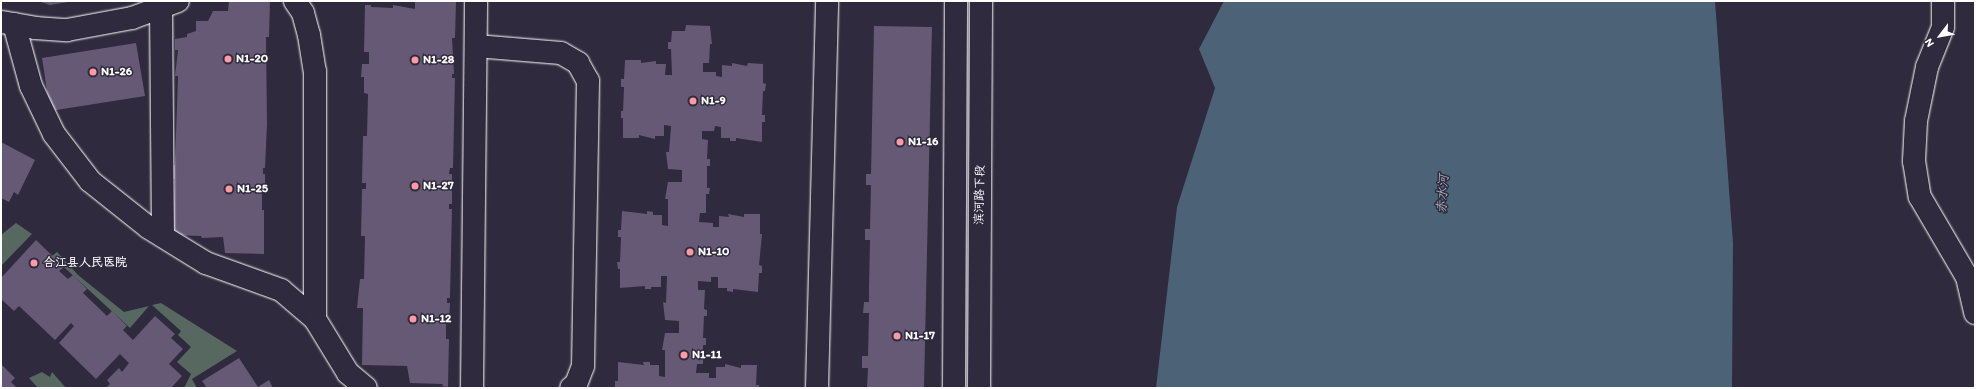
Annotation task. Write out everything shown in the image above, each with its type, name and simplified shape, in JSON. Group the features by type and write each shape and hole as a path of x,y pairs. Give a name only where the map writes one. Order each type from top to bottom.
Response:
{"street":[{"path":"295,1 302,13 307,28 315,71 315,319"},
{"path":"472,388 476,1"},
{"path":"817,388 827,1"},
{"name":"滨河路下段","path":"954,388 956,1"},
{"name":"滨河路下段","path":"979,388 981,1"},
{"path":"1943,1 1943,27 1927,67 1916,121 1914,161 1920,197 1967,277 1975,313"},
{"path":"7,23 34,28 67,30 132,18 170,5 163,236"},
{"path":"7,23 31,86 54,134 90,181 122,208 206,263 250,276 281,290 315,319 348,373 366,388"},
{"path":"1,44 7,23"},
{"path":"476,46 561,53 578,63 588,81 583,366 576,384 571,388"}],"green space":[{"path":"16,223 32,234 1,266 1,235"},
{"path":"57,252 78,275 124,312 149,306 130,328 52,256"},
{"path":"161,303 237,351 192,379 197,388 184,388 191,374 177,362 191,347 178,335 181,331 152,305"},
{"path":"42,372 50,377 52,372 66,388 38,388 29,378"}],"water":[{"name":"赤水河","path":"1224,1 1715,1 1733,243 1732,388 1156,388 1177,207 1215,88 1199,49"}],"building":[{"path":"38,1 68,1 68,2 50,5"},
{"path":"229,1 270,1 269,37 266,37 267,124 265,168 263,168 263,174 265,174 265,192 262,192 262,210 264,210 264,254 225,253 223,237 202,238 201,236 173,235 175,179 172,179 173,166 175,165 178,76 175,76 178,50 175,50 175,39 187,37 187,34 196,31 196,21 208,21 213,11 228,11"},
{"path":"415,1 456,1 455,38 452,38 454,74 452,74 452,78 455,78 453,168 450,168 449,174 452,174 452,204 449,204 449,209 452,209 450,298 447,298 447,303 450,303 449,321 446,321 446,339 449,339 448,387 442,386 443,384 410,383 407,366 362,365 363,308 357,308 360,279 364,279 365,236 361,236 362,189 366,189 366,183 362,183 363,136 367,136 368,94 364,93 364,77 361,77 362,64 369,64 369,52 364,52 365,5 371,5 371,7 393,8 393,5 415,9"},
{"path":"686,25 710,26 712,44 710,44 709,63 703,63 703,72 716,72 716,76 722,77 722,65 732,66 732,63 747,66 748,63 763,64 763,83 766,84 765,91 763,91 762,115 765,115 765,122 762,122 762,142 736,138 736,141 730,141 730,138 721,138 721,127 715,126 714,131 702,131 702,139 708,140 707,159 710,159 710,166 707,166 707,188 710,188 709,194 706,194 706,213 700,213 699,222 713,223 713,227 719,227 719,216 729,217 728,214 744,217 744,214 760,214 760,234 762,234 759,265 762,266 762,273 759,273 758,292 733,289 733,292 727,291 727,288 718,288 718,277 711,277 711,282 698,281 698,290 705,290 704,309 707,310 707,316 704,316 703,338 706,338 706,345 703,345 703,364 697,364 696,373 709,373 709,378 716,378 716,367 725,367 725,364 741,368 741,365 757,365 756,385 759,385 759,388 615,388 615,381 618,381 618,362 644,365 643,362 650,362 650,365 659,365 659,376 665,377 665,350 662,350 665,333 679,333 679,321 665,320 663,302 666,303 667,276 661,276 661,287 651,287 651,289 645,289 645,286 620,288 620,269 618,269 617,262 620,262 621,237 618,237 618,230 621,230 622,211 647,214 647,211 653,212 653,215 662,215 662,225 668,226 668,199 665,199 668,182 682,182 682,170 668,169 666,152 669,152 671,126 664,125 664,136 655,136 655,139 639,135 639,138 623,138 623,118 621,118 621,111 623,111 624,87 621,87 621,79 624,79 625,60 641,60 641,63 656,61 656,64 666,64 665,75 672,75 671,49 668,49 668,42 671,42 672,31 685,31"},
{"path":"874,26 932,27 924,388 867,388 868,368 862,368 862,356 868,356 869,313 863,313 864,302 869,302 870,240 865,240 865,229 870,229 871,185 866,185 866,174 871,174"},
{"name":"N1-26","path":"136,43 145,96 50,111 42,58"},
{"path":"1,142 35,160 18,195 14,192 9,202 1,198"},
{"path":"36,240 64,267 59,271 68,279 73,275 87,289 83,293 107,316 112,311 127,326 123,330 133,340 155,316 175,334 171,338 183,349 169,364 182,376 171,388 106,388 110,384 107,380 119,368 122,372 129,363 120,354 96,379 59,343 74,326 71,323 55,340 19,306 14,311 1,299 1,278"},
{"path":"239,358 258,387 269,380 273,388 207,388 202,381"},
{"path":"1,364 15,378 11,382 17,388 1,388"}],"place":[{"name":"N1-20","path":"228,59"},
{"name":"N1-28","path":"415,60"},
{"name":"N1-26","path":"93,72"},
{"name":"N1-9","path":"693,101"},
{"name":"N1-16","path":"900,142"},
{"name":"N1-27","path":"415,186"},
{"name":"N1-25","path":"229,189"},
{"name":"N1-10","path":"690,252"},
{"name":"合江县人民医院","path":"34,263"},
{"name":"N1-12","path":"413,319"},
{"name":"N1-17","path":"897,336"},
{"name":"N1-11","path":"684,355"}]}
